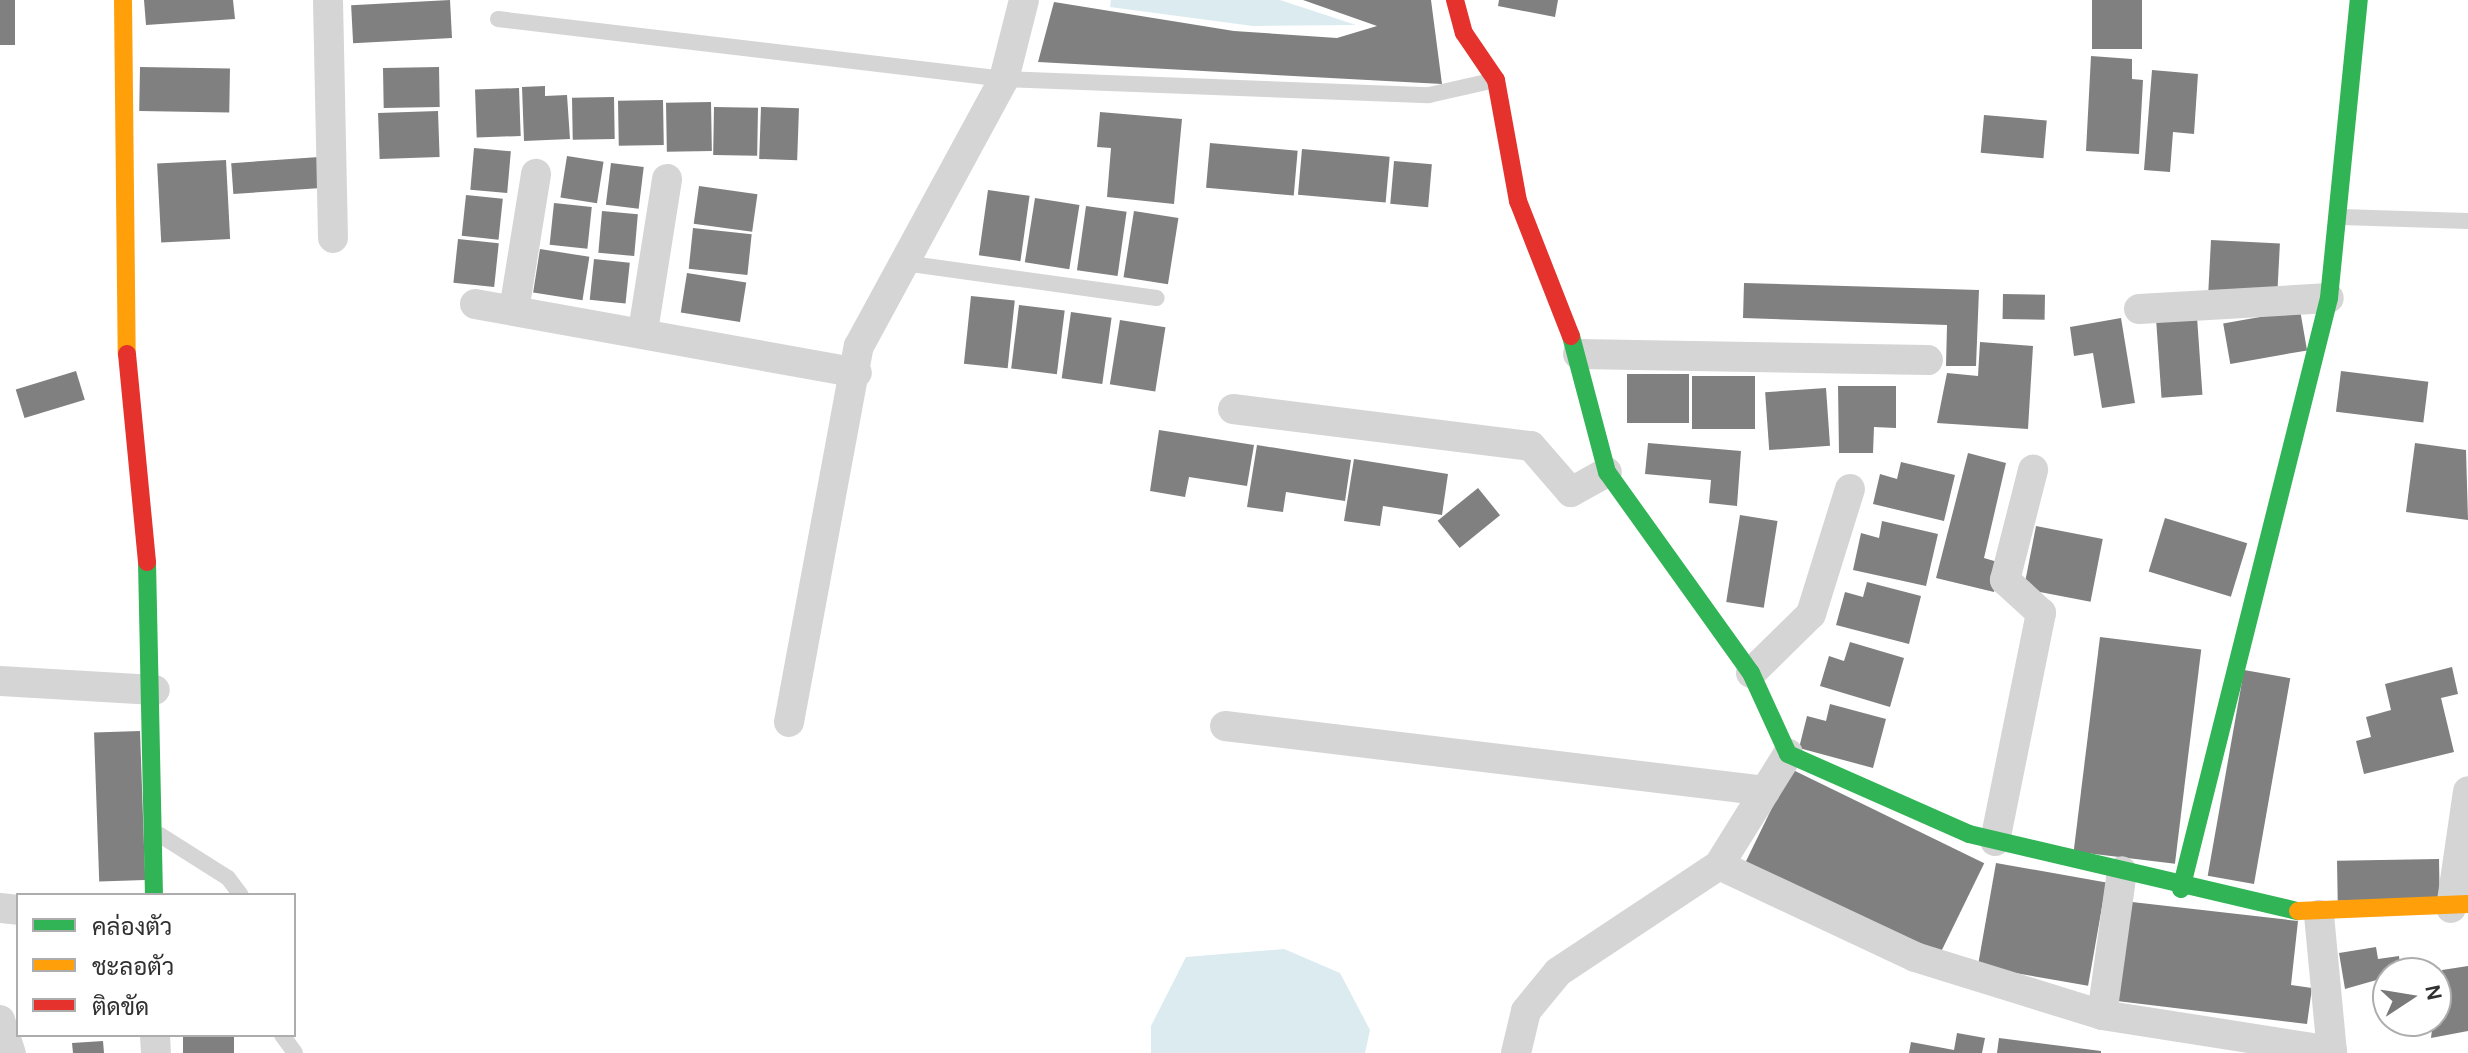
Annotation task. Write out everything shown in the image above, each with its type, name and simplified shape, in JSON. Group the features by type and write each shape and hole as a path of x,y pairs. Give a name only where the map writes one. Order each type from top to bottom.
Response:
{"street":[{"path":"123,0 124,332 141,461 155,690 154,893"},
{"path":"328,0 333,238"},
{"path":"789,722 857,373 859,346 1004,79 1024,0"},
{"path":"1455,0 1464,33 1496,80 1518,201 1578,354 1607,472 1751,673 1788,754 1995,841 2122,871 2181,889 2319,915 2459,906 2468,791"},
{"path":"2181,889 2329,298 2341,217 2359,0"},
{"path":"514,310 536,174"},
{"path":"643,331 667,179"},
{"path":"2139,309 2329,298"},
{"path":"475,304 643,331 857,373"},
{"path":"1578,354 1928,360"},
{"path":"1233,409 1531,446 1571,492 1607,472"},
{"path":"1995,841 2041,613 2005,580 2033,470"},
{"path":"1751,673 1811,614 1850,489"},
{"path":"0,681 155,690"},
{"path":"1225,726 1765,791"},
{"path":"1516,1053 1526,1011 1558,972 1719,865 1788,754"},
{"path":"1719,865 1915,957 2102,1015 2332,1052 2319,915"},
{"path":"2102,1015 2122,871"},
{"path":"0,1020 11,1053"}],"lane":[{"path":"498,19 1004,79 1429,95 1496,80"},
{"path":"2341,217 2468,221"},
{"path":"904,263 1157,298"},
{"path":"154,831 228,878 239,893"}],"shaded area":[{"path":"1111,0 1280,0 1356,25 1253,26 1110,7"},
{"path":"1284,949 1340,973 1370,1030 1365,1053 1151,1053 1151,1026 1186,957"}],"building":[{"path":"0,0 15,0 15,45 0,45"},
{"path":"144,0 233,0 235,19 146,25"},
{"path":"450,0 452,38 353,43 351,5"},
{"path":"1303,0 1431,0 1442,84 1038,62 1054,2 1234,31 1337,38 1377,26"},
{"path":"1499,0 1558,0 1555,17 1498,6"},
{"path":"2092,0 2142,0 2142,49 2092,49"},
{"path":"2091,56 2132,59 2132,79 2143,80 2139,154 2086,151"},
{"path":"140,67 230,69 229,113 139,111"},
{"path":"439,67 440,107 384,108 383,68"},
{"path":"2152,70 2198,74 2194,134 2173,132 2170,172 2144,170"},
{"path":"545,86 545,96 567,95 570,139 524,141 522,87"},
{"path":"519,88 521,136 477,138 475,90"},
{"path":"614,97 615,139 573,140 572,98"},
{"path":"663,100 664,145 619,146 618,101"},
{"path":"711,102 712,151 667,152 666,103"},
{"path":"714,107 758,108 757,156 713,155"},
{"path":"761,107 799,108 797,160 759,159"},
{"path":"438,111 440,157 380,159 378,113"},
{"path":"1100,112 1182,119 1174,204 1107,197 1111,148 1097,147"},
{"path":"1984,115 2047,120 2043,158 1981,153"},
{"path":"1210,143 1298,151 1294,195 1206,188"},
{"path":"474,148 511,151 507,193 470,190"},
{"path":"1302,149 1390,157 1386,202 1298,195"},
{"path":"567,156 604,162 597,203 560,197"},
{"path":"319,157 321,188 233,194 231,163"},
{"path":"226,160 230,239 161,243 157,164"},
{"path":"1394,161 1432,164 1428,207 1390,204"},
{"path":"611,163 644,167 639,209 606,205"},
{"path":"699,186 757,194 752,232 694,224"},
{"path":"988,190 1030,196 1020,261 979,255"},
{"path":"466,195 503,199 499,240 462,236"},
{"path":"1035,198 1079,205 1069,269 1025,262"},
{"path":"554,203 592,207 587,249 550,245"},
{"path":"1086,206 1127,212 1118,276 1077,270"},
{"path":"602,211 638,214 634,256 598,253"},
{"path":"1134,211 1178,218 1168,284 1124,277"},
{"path":"693,228 752,234 747,275 689,269"},
{"path":"458,239 499,243 494,287 453,283"},
{"path":"2211,240 2280,244 2277,297 2208,293"},
{"path":"540,249 589,257 583,300 533,292"},
{"path":"594,259 630,263 626,304 590,300"},
{"path":"687,273 746,282 740,322 681,313"},
{"path":"1744,283 1979,290 1976,366 1946,366 1947,325 1743,318"},
{"path":"2003,294 2045,295 2045,320 2003,319"},
{"path":"971,296 1015,301 1008,368 964,364"},
{"path":"1019,305 1065,311 1057,374 1011,369"},
{"path":"2300,310 2307,350 2230,364 2223,324"},
{"path":"1071,312 1112,318 1102,384 1062,378"},
{"path":"2197,317 2202,395 2162,398 2156,320"},
{"path":"2121,318 2135,403 2102,408 2093,353 2074,356 2070,327"},
{"path":"1120,320 1165,327 1155,391 1110,384"},
{"path":"1980,342 2033,346 2028,429 1937,423 1947,373 1978,376"},
{"path":"76,371 85,400 25,418 16,389"},
{"path":"2341,371 2428,382 2423,422 2336,412"},
{"path":"1627,374 1689,374 1689,423 1627,423"},
{"path":"1692,376 1755,376 1755,429 1692,429"},
{"path":"1838,386 1896,386 1896,428 1874,427 1873,453 1839,453"},
{"path":"1826,388 1830,446 1769,450 1765,392"},
{"path":"1159,430 1254,445 1247,486 1189,477 1185,497 1150,491"},
{"path":"1648,443 1741,451 1737,506 1709,503 1711,480 1645,474"},
{"path":"2415,443 2466,450 2468,520 2406,512"},
{"path":"1257,445 1351,460 1345,501 1286,492 1283,512 1247,507"},
{"path":"1968,453 2006,463 1984,558 2001,563 1994,592 1936,578"},
{"path":"1354,459 1448,474 1442,515 1383,506 1380,526 1344,521"},
{"path":"1901,462 1955,475 1944,521 1873,504 1880,474 1897,479"},
{"path":"1478,488 1500,515 1460,548 1438,521"},
{"path":"1740,515 1778,521 1764,608 1726,602"},
{"path":"2165,518 2247,543 2231,597 2149,572"},
{"path":"1882,521 1938,534 1926,586 1853,570 1861,533 1879,538"},
{"path":"2036,526 2103,539 2091,602 2024,589"},
{"path":"1867,582 1921,596 1909,644 1836,625 1845,592 1863,597"},
{"path":"2100,637 2201,649 2175,864 2074,851"},
{"path":"1850,642 1904,658 1890,707 1820,686 1829,656 1844,661"},
{"path":"2452,667 2458,694 2441,698 2454,752 2364,774 2356,741 2371,737 2366,717 2391,710 2385,684"},
{"path":"2244,670 2290,678 2254,884 2208,876"},
{"path":"1830,704 1886,719 1873,768 1799,748 1807,716 1826,721"},
{"path":"140,731 145,880 99,882 94,733"},
{"path":"1791,769 1984,863 1937,960 1744,866"},
{"path":"2439,859 2440,899 2338,901 2337,861"},
{"path":"1996,863 2106,882 2088,986 1978,966"},
{"path":"2132,902 2298,921 2291,985 2312,988 2307,1024 2117,1001"},
{"path":"2376,947 2378,957 2372,957 2372,981 2345,989 2339,953"},
{"path":"2468,966 2468,1031 2452,1034 2452,968"},
{"path":"1957,1033 1985,1038 1982,1053 1909,1053 1911,1042 1954,1050"},
{"path":"183,1037 234,1037 234,1053 183,1053"},
{"path":"1999,1038 2101,1051 2101,1053 1997,1053"},
{"path":"103,1041 104,1053 73,1053 72,1043"}],"traffic: fast":[{"path":"2181,889 2329,298 2359,0"},
{"path":"1571,336 1607,472 1751,673 1788,754 1969,834 2298,911"},
{"path":"147,562 154,893"}],"traffic: slow":[{"path":"123,0 127,354"},
{"path":"2298,911 2468,904"}],"traffic: jam":[{"path":"1455,0 1464,33 1496,80 1518,201 1571,336"},
{"path":"127,354 147,562"}]}
